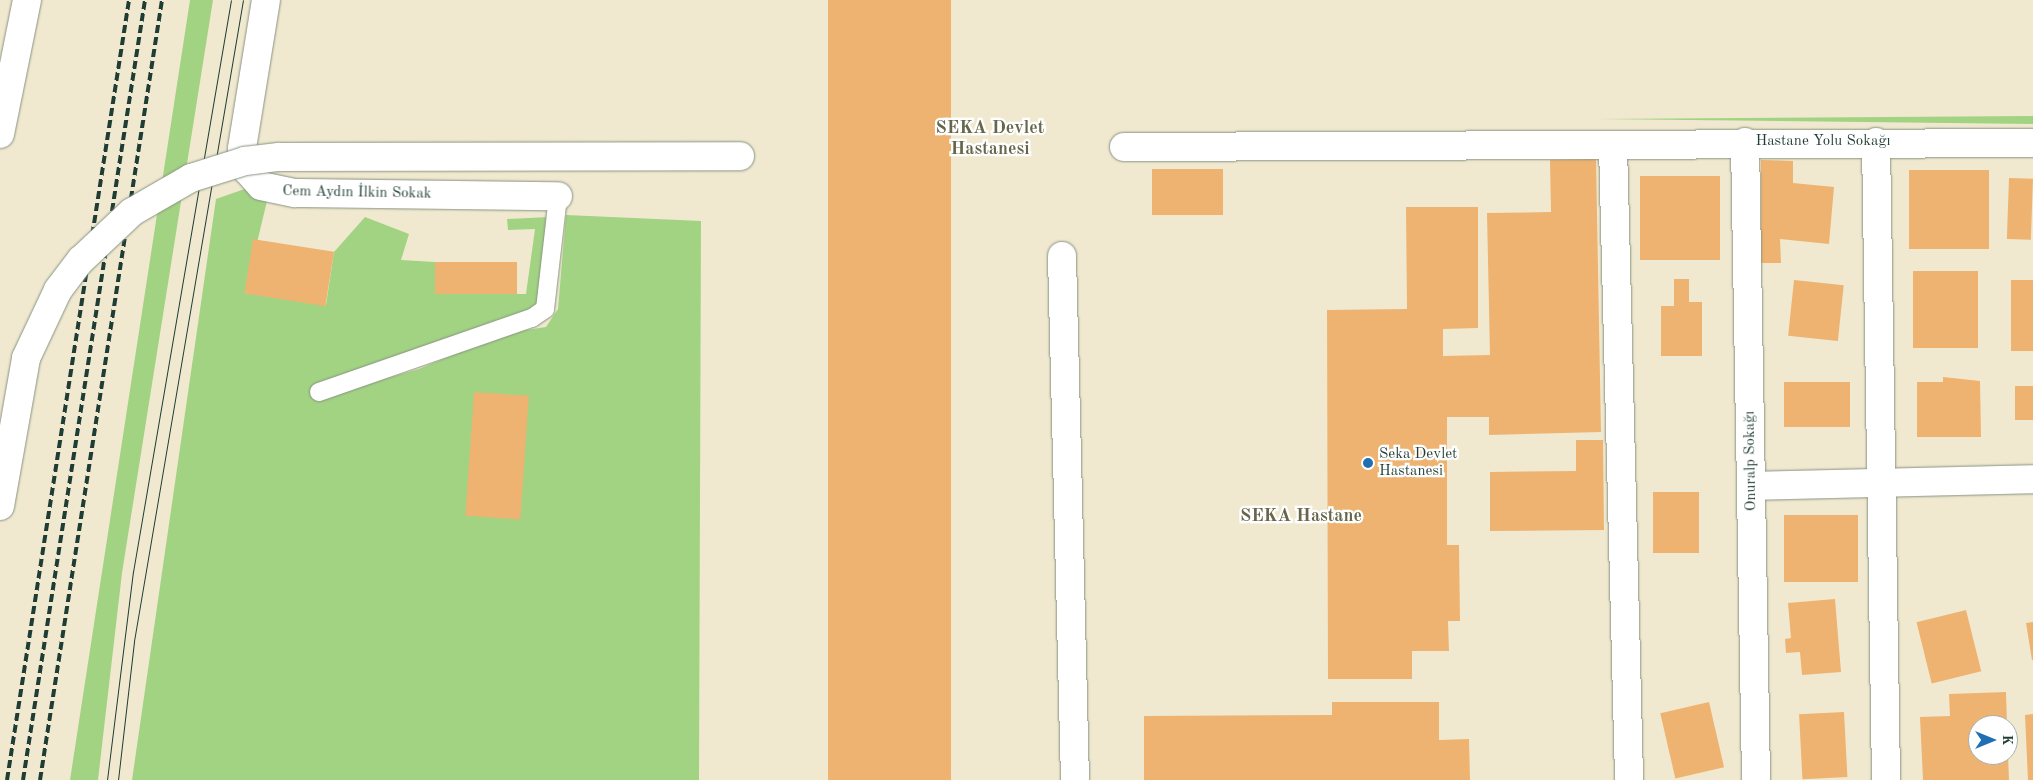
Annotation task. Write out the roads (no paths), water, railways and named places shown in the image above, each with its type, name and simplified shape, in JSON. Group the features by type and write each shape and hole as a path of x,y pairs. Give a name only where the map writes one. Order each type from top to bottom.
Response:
{"street":[{"path":"0,134 27,0"},
{"name":"Cem Aydın İlkin Sokak","path":"266,0 242,149 247,170 261,186 295,193 558,196"},
{"name":"Hastane Yolu Sokağı","path":"1124,147 1614,146 1745,142 2033,143"},
{"name":"Onuralp Sokağı","path":"1745,142 1756,780"},
{"path":"1876,142 1885,484 1886,780"},
{"path":"1614,146 1628,780"},
{"path":"0,506 26,358 58,290 81,260 132,212 191,178 245,161 279,156 740,156"},
{"path":"1062,256 1074,780"},
{"path":"1752,486 2033,479"}],"lane":[{"path":"319,392 532,318 545,308 558,196"}],"tram line":[{"path":"107,780 133,572 231,0"},
{"path":"118,780 134,641 243,0"}],"railway":[{"path":"7,780 129,0"},
{"path":"23,780 145,0"},
{"path":"40,780 162,0"}],"place":[{"name":"Seka Devlet Hastanesi","path":"1368,463"}],"district":[{"name":"SEKA Devlet Hastanesi","path":"990,139"},
{"name":"SEKA Hastane","path":"1301,516"}]}
